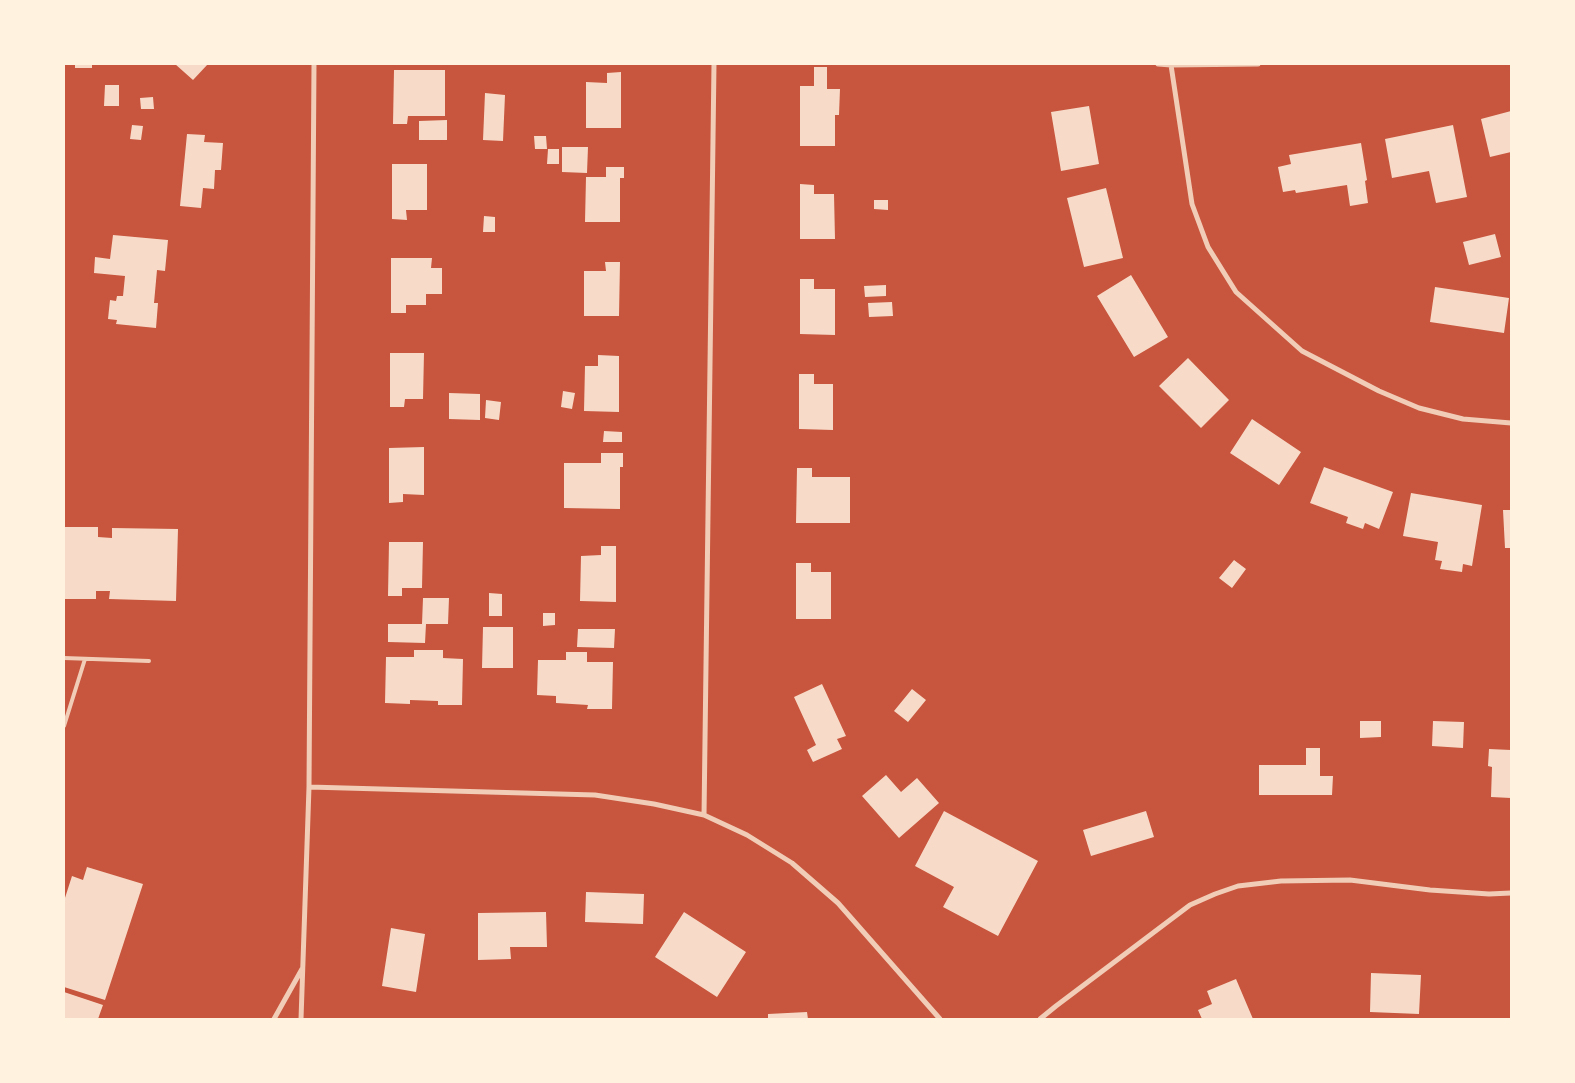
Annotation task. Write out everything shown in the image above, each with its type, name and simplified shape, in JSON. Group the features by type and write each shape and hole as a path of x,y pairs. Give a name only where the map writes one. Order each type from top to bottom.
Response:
{"street":[{"path":"301,1019 309,787 314,64"},
{"path":"704,815 714,64"},
{"path":"1158,64 1258,64"},
{"path":"1171,65 1192,204 1208,247 1236,292 1302,351 1379,391 1419,408 1463,420 1511,423"},
{"path":"309,787 595,796 654,804 704,815 747,835 792,863 838,903 940,1019"},
{"path":"1040,1019 1190,905 1238,886 1281,881 1350,880 1430,890 1489,894 1511,893"},
{"path":"274,1019 303,966"}],"lane":[{"path":"64,658 149,662"},
{"path":"64,726 85,659"}],"building":[{"path":"75,64 92,64 92,68 75,68"},
{"path":"175,64 208,64 193,80"},
{"path":"814,67 827,67 827,89 840,89 839,115 835,115 835,146 800,146 800,86 814,86"},
{"path":"394,70 445,70 445,116 408,116 407,124 393,124"},
{"path":"621,72 621,128 586,128 586,82 607,83 607,73"},
{"path":"105,85 119,85 119,106 104,106"},
{"path":"485,93 505,95 503,141 483,140"},
{"path":"153,97 154,109 141,109 140,98"},
{"path":"1089,106 1099,164 1061,171 1051,112"},
{"path":"1511,111 1511,152 1490,157 1481,119"},
{"path":"447,120 447,140 419,140 419,121"},
{"path":"132,125 143,126 141,140 130,139"},
{"path":"1453,125 1467,197 1436,203 1429,171 1392,178 1385,139"},
{"path":"187,134 205,135 204,142 223,143 221,170 215,170 214,189 203,188 201,208 180,206"},
{"path":"534,136 546,136 547,149 535,149"},
{"path":"1361,143 1367,180 1365,181 1368,203 1350,206 1347,185 1296,193 1295,190 1283,192 1278,167 1291,164 1289,155"},
{"path":"562,147 588,147 587,173 562,172"},
{"path":"548,149 559,149 559,164 547,164"},
{"path":"392,164 427,164 427,210 406,210 407,220 392,219"},
{"path":"606,167 624,167 624,178 620,178 620,222 585,222 586,177 606,177"},
{"path":"800,184 814,185 814,194 834,194 835,239 800,239"},
{"path":"1106,188 1123,258 1084,267 1067,198"},
{"path":"874,200 888,200 888,210 874,209"},
{"path":"484,216 495,217 495,232 483,232"},
{"path":"1495,234 1501,257 1469,265 1463,242"},
{"path":"113,235 168,240 165,271 157,270 154,303 158,303 156,328 116,324 117,320 108,319 110,300 116,301 117,296 123,296 125,276 94,273 95,257 110,259"},
{"path":"391,258 432,258 431,268 442,268 442,294 426,294 426,305 406,305 406,313 391,313"},
{"path":"605,262 620,262 619,316 584,316 584,271 606,271"},
{"path":"1131,275 1168,337 1134,357 1097,296"},
{"path":"800,279 814,279 814,289 835,289 835,335 800,334"},
{"path":"886,285 886,296 865,297 864,286"},
{"path":"1435,287 1509,298 1504,333 1430,322"},
{"path":"892,302 893,316 869,317 868,303"},
{"path":"390,353 424,353 423,399 405,399 404,407 390,407"},
{"path":"598,355 619,356 619,412 584,411 585,366 598,366"},
{"path":"1188,358 1229,400 1201,428 1159,386"},
{"path":"799,374 814,374 814,384 833,384 833,430 799,429"},
{"path":"563,391 575,393 572,409 561,407"},
{"path":"449,393 480,394 480,420 449,419"},
{"path":"486,400 501,402 499,420 485,418"},
{"path":"1252,419 1301,452 1279,485 1230,453"},
{"path":"604,431 622,432 622,442 603,442"},
{"path":"424,447 424,495 403,494 403,502 389,503 389,448"},
{"path":"601,453 623,453 623,467 620,467 620,509 564,508 564,463 601,463"},
{"path":"1324,467 1393,492 1379,529 1365,523 1363,529 1346,523 1348,517 1310,503"},
{"path":"797,468 812,468 812,477 850,477 850,523 796,523"},
{"path":"1411,493 1482,505 1472,566 1463,564 1462,572 1440,569 1442,561 1435,560 1438,542 1403,536"},
{"path":"1503,510 1511,510 1511,548 1505,548"},
{"path":"64,527 98,527 98,537 112,538 112,528 178,529 176,601 109,599 110,591 96,591 96,599 64,599"},
{"path":"389,542 423,542 422,588 402,588 402,596 388,596"},
{"path":"601,546 616,546 616,602 580,601 581,556 601,555"},
{"path":"1234,560 1246,569 1232,588 1219,578"},
{"path":"796,563 811,563 811,572 831,572 831,619 796,619"},
{"path":"489,593 502,594 502,616 489,616"},
{"path":"423,598 449,598 448,624 426,624 425,643 388,642 388,624 422,624"},
{"path":"543,613 555,613 555,625 543,626"},
{"path":"483,627 513,627 513,668 482,668"},
{"path":"578,629 615,629 614,648 577,647"},
{"path":"414,650 443,650 443,658 463,659 462,705 438,705 438,701 410,700 410,704 385,703 386,657 414,657"},
{"path":"566,652 587,652 587,662 613,662 612,709 587,709 588,705 556,703 556,696 537,695 538,660 566,660"},
{"path":"822,684 846,736 837,739 842,749 813,762 807,750 816,745 794,697"},
{"path":"912,689 926,700 908,722 894,711"},
{"path":"1360,721 1381,721 1381,737 1360,738"},
{"path":"1433,721 1464,722 1463,748 1432,746"},
{"path":"1306,748 1320,748 1320,776 1333,776 1332,795 1259,795 1259,765 1306,765"},
{"path":"1489,749 1511,750 1511,798 1491,797 1492,767 1488,766"},
{"path":"886,775 901,792 917,778 939,803 899,838 862,796"},
{"path":"944,811 1038,861 998,936 943,907 954,887 915,866"},
{"path":"1146,811 1154,837 1091,856 1083,830"},
{"path":"87,867 143,884 105,1000 64,987 64,901 72,876 83,880"},
{"path":"586,892 644,894 643,924 585,922"},
{"path":"546,912 547,947 510,947 511,959 478,960 478,913"},
{"path":"684,912 746,952 717,997 655,957"},
{"path":"391,928 425,934 416,992 382,986"},
{"path":"1371,973 1421,975 1419,1014 1370,1012"},
{"path":"1236,979 1253,1019 1202,1019 1198,1010 1212,1004 1207,991"},
{"path":"64,992 103,1005 98,1019 64,1019"},
{"path":"807,1012 808,1019 768,1019 768,1014"}]}
